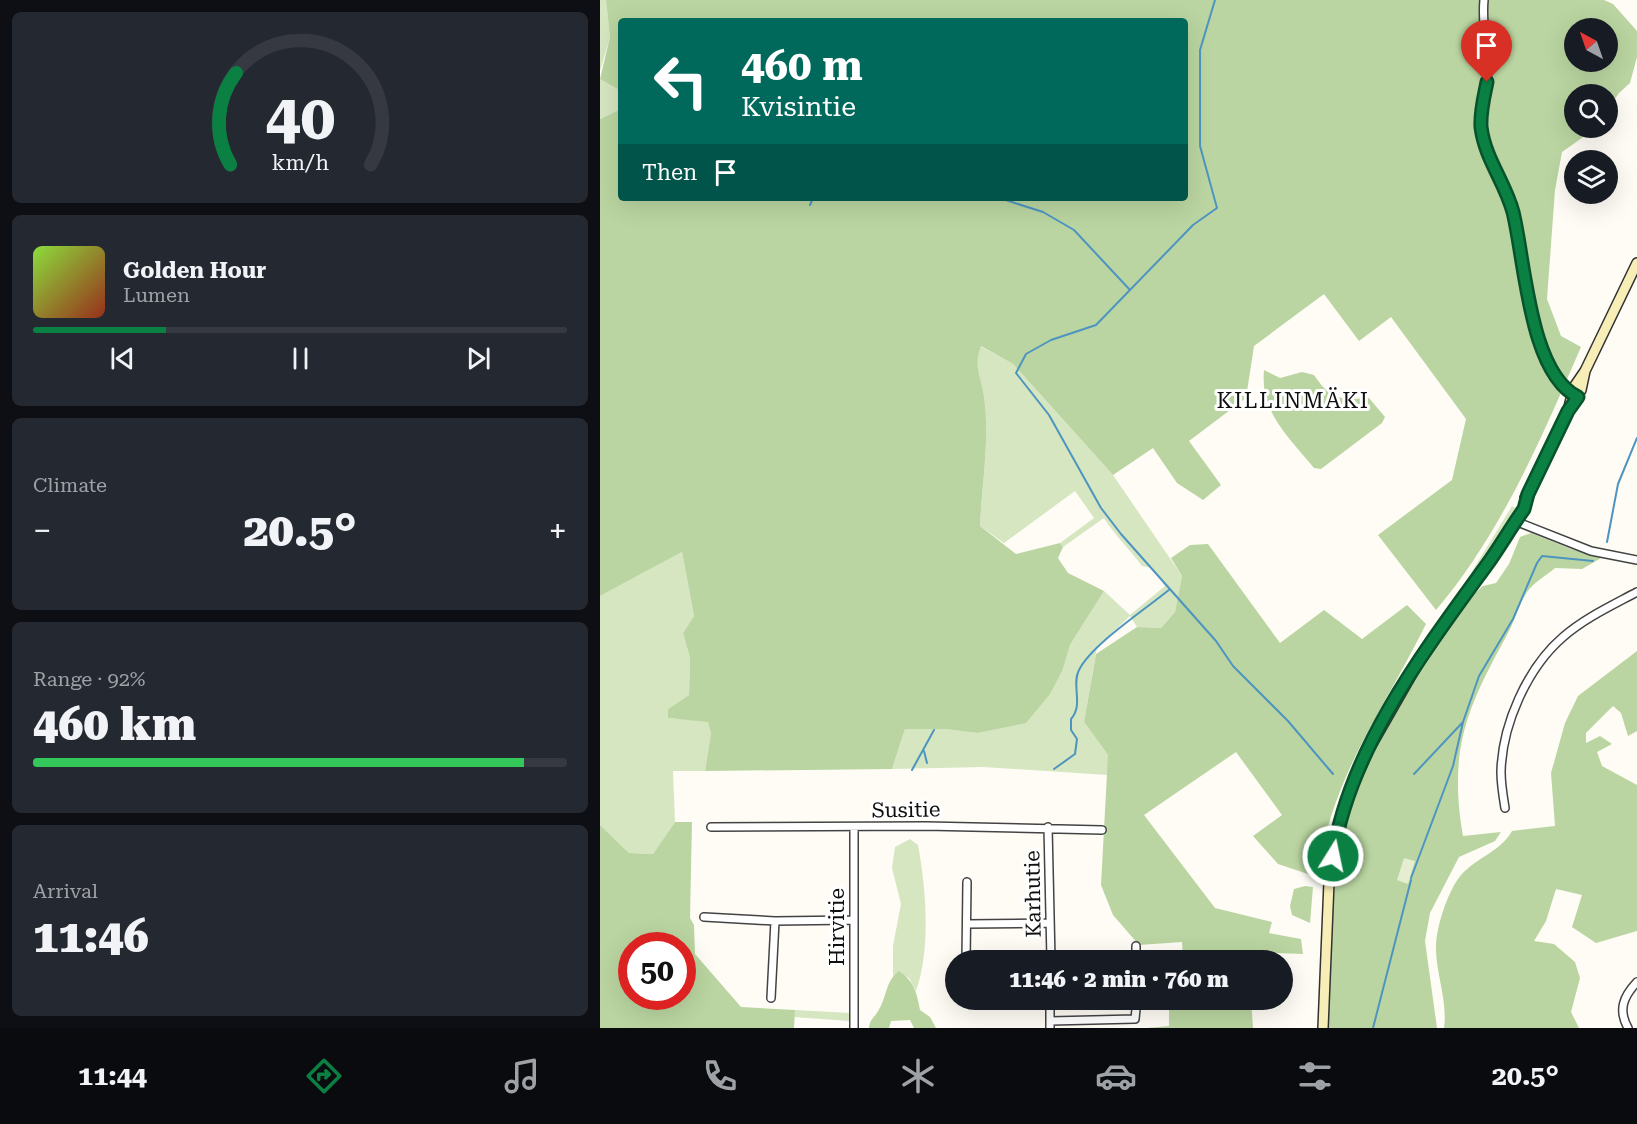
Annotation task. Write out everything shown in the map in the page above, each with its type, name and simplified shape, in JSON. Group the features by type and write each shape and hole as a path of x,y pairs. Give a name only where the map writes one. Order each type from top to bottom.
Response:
{"main road":[{"path":"1323,1028 1329,882 1336,837 1347,798 1369,749 1417,665 1524,509 1528,494 1637,263"}],"street":[{"path":"1484,0 1483,34 1488,58 1487,82 1481,115 1484,143 1513,212 1524,282 1536,329 1551,368 1561,384 1575,396"},
{"path":"1515,521 1591,551 1637,560"},
{"path":"1504,808 1501,772 1504,745 1518,703 1536,670 1550,649 1575,627 1637,592"},
{"name":"Susitie","path":"711,827 1048,827 1102,830"},
{"name":"Hirvitie","path":"854,827 854,1028"},
{"name":"Karhutie","path":"1048,827 1051,950"},
{"path":"966,950 967,882"},
{"path":"704,917 775,921 854,920"},
{"path":"771,998 775,921"},
{"path":"967,924 1050,923"},
{"path":"1628,1028 1622,1017 1623,1004 1637,982"},
{"path":"1050,1024 1133,1019 1137,1016 1137,1010"}],"green space":[{"path":"600,0 606,0 610,37 600,71"},
{"path":"606,0 1604,0 1613,4 1637,31 1637,57 1630,83 1618,94 1618,84 1564,84 1564,138 1582,138 1562,152 1555,190 1547,299 1561,336 1581,347 1535,450 1500,517 1460,580 1436,610 1378,535 1452,480 1466,419 1391,317 1359,341 1324,294 1254,346 1246,398 1189,441 1221,485 1203,500 1177,483 1153,448 1113,475 1013,364 981,346 978,365 984,396 986,428 980,526 1016,554 1060,543 1063,547 1058,558 1068,573 1104,591 1070,645 1063,669 1050,694 1026,723 977,733 945,729 905,729 892,769 705,771 711,733 708,722 668,718 668,709 689,695 690,658 683,633 694,616 682,552 600,596 600,119 618,110 618,201 1188,201 1188,18 618,18 618,89 600,79 610,37"},
{"path":"600,79 618,89 618,110 600,119"},
{"path":"980,346 1013,364 1113,475 1182,576 1175,612 1161,628 1137,627 1130,616 1097,647 1084,722 1108,755 1108,775 983,767 892,769 905,729 945,729 977,733 1063,669 1070,645 1104,591 1130,615 1165,586 1152,568 1142,566 1104,518 1063,547 1060,543 1094,518 1075,491 1004,543 980,526 986,412 977,365"},
{"path":"1264,370 1280,378 1302,372 1314,375 1331,394 1337,397 1369,398 1385,417 1382,423 1321,469 1314,468 1286,435 1271,412 1264,385"},
{"path":"1512,506 1515,508 1489,554 1462,588"},
{"path":"1531,533 1571,549 1603,557 1582,569 1555,568 1527,592 1472,707 1464,730 1458,778 1463,836 1501,832 1495,841 1459,857 1430,913 1425,941 1437,1028 1328,1028 1332,914 1338,854 1350,796 1417,674 1465,602 1483,586 1496,583 1509,564 1520,537"},
{"path":"1208,544 1280,643 1324,610 1362,639 1407,605 1426,624 1346,776 1324,840 1317,877 1278,864 1253,836 1282,815 1236,752 1144,815 1215,908 1272,922 1269,933 1301,939 1303,954 1293,954 1293,950 1182,950 1182,942 1139,945 1113,915 1101,885 1108,755 1084,722 1096,654 1137,627 1161,628 1175,612 1182,576 1171,558 1190,545"},
{"path":"682,552 694,616 683,633 690,658 689,695 668,709 668,718 708,721 711,733 705,771 673,771 675,822 653,854 629,853 600,825 600,596"},
{"path":"1637,651 1637,731 1628,736 1621,713 1613,706 1586,733 1586,743 1600,736 1612,744 1597,752 1602,766 1637,785 1637,931 1596,943 1572,927 1582,895 1556,889 1546,921 1534,941 1554,944 1575,962 1580,978 1571,1012 1579,1028 1444,1028 1444,1007 1436,945 1440,920 1454,886 1464,872 1501,845 1512,831 1555,826 1551,773 1565,723 1578,696"},
{"path":"675,822 692,822 690,918 694,932 618,932 618,1010 696,1010 696,955 741,1007 795,1010 794,1028 600,1028 600,825 629,853 653,854"},
{"path":"910,839 918,845 926,918 924,957 916,991 909,978 899,972 893,976 893,946 901,904 892,868 895,847"},
{"path":"1404,858 1415,861 1408,884 1397,880"},
{"path":"1305,886 1313,887 1310,923 1292,915 1290,906 1294,889"},
{"path":"899,971 911,983 920,1010 930,1017 936,1028 914,1028 910,1020 891,1021 889,1028 869,1028 891,980"},
{"path":"795,1010 850,1013 849,1021 794,1017"},
{"path":"1169,1010 1252,1010 1253,1028 1147,1028 1169,1026"}],"waterway":[{"path":"1215,0 1200,50 1200,146 1217,208 1193,225 1096,325 1051,340 1026,354 1016,373 1049,415 1101,508 1121,534 1216,641 1233,666 1288,721 1333,774"},
{"path":"810,205 812,201"},
{"path":"1008,201 1043,212 1074,230 1130,290"},
{"path":"1607,542 1618,484 1637,438"},
{"path":"1411,878 1453,766 1463,722 1479,676 1513,619 1537,563 1542,556 1593,561"},
{"path":"1054,769 1075,754 1077,739 1071,730 1071,719 1077,708 1076,682 1079,670 1107,638 1170,589"},
{"path":"1414,774 1463,722"},
{"path":"912,770 934,730"},
{"path":"924,751 927,763"},
{"path":"1373,1028 1411,880"}],"district":[{"name":"KILLINMÄKI","path":"1293,400"}],"route":[{"path":"1333,856 1347,798 1369,749 1429,646 1524,509 1528,494 1568,411 1578,397 1565,389 1551,368 1536,329 1524,282 1513,212 1506,191 1490,162 1484,143 1481,115 1487,82"}]}
